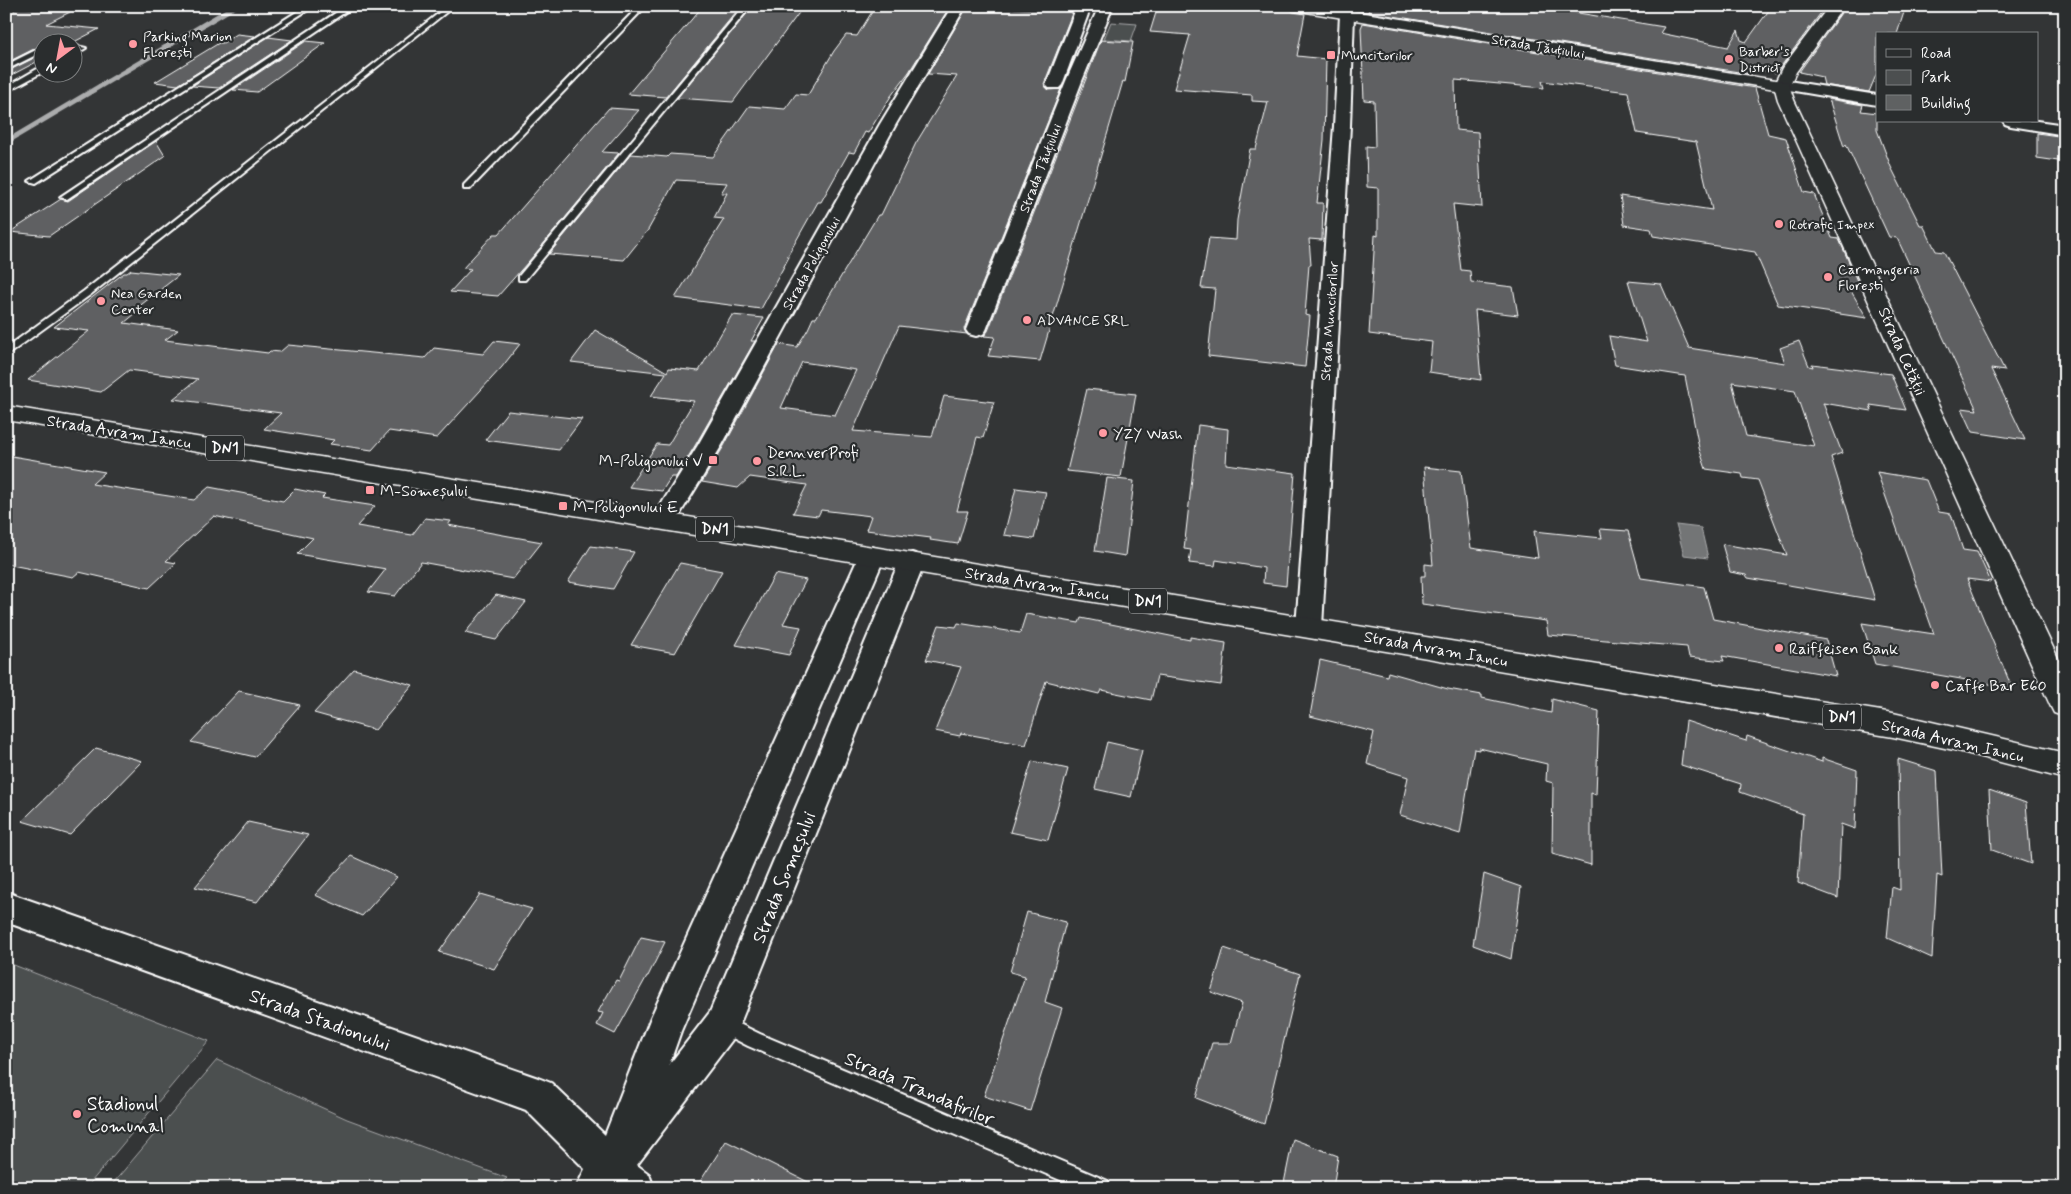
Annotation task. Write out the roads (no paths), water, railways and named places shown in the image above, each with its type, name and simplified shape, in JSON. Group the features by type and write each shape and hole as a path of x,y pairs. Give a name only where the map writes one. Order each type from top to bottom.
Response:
{"main road":[{"name":"Strada Tăuțiului","path":"1294,6 1782,85"},
{"path":"1782,85 1788,71 1837,6"},
{"name":"Strada Cetății","path":"1782,85 1786,100 2065,705"},
{"name":"Strada Avram Iancu","path":"6,413 1893,725 2065,766"}],"street":[{"name":"Strada Poligonului","path":"663,521 710,445 888,124 959,6"},
{"path":"1049,98 1084,6"},
{"name":"Strada Tăuțiului","path":"1024,163 970,325 1106,6"},
{"name":"Strada Muncitorilor","path":"1309,627 1342,126 1347,15"},
{"path":"1782,85 1876,100"},
{"path":"2016,122 2065,130"},
{"path":"614,1181 664,1029 872,556"},
{"name":"Strada Someșului","path":"614,1181 723,1024 912,562"},
{"name":"Strada Stadionului","path":"6,907 538,1096 614,1181"}],"lane":[{"path":"33,181 311,6"},
{"path":"64,197 351,6"},
{"path":"468,187 643,6"},
{"path":"522,278 748,6"},
{"path":"6,353 87,293 446,10"},
{"path":"6,68 32,54"},
{"path":"6,90 32,76"},
{"name":"Strada Trandafirilor","path":"723,1024 763,1044 1101,1188"}],"waterway":[{"path":"6,142 235,6"}],"place":[{"name":"Parking Marion FLorești","path":"133,44"},
{"name":"Muncitorilor","path":"1331,55"},
{"name":"Barber's District","path":"1729,59"},
{"name":"Rotrafic Impex","path":"1779,224"},
{"name":"Carmangeria Florești","path":"1828,277"},
{"name":"Nea Garden Center","path":"101,301"},
{"name":"ADVANCE SRL","path":"1027,320"},
{"name":"YZY Wash","path":"1103,433"},
{"name":"M-Poligonului V","path":"713,460"},
{"name":"DennverProfi S.R.L.","path":"757,461"},
{"name":"M-Someșului","path":"370,490"},
{"name":"M-Poligonului E","path":"563,506"},
{"name":"Raiffeisen Bank","path":"1779,648"},
{"name":"Caffe Bar E60","path":"1935,685"},
{"name":"Stadionul Comunal","path":"77,1114"}]}
